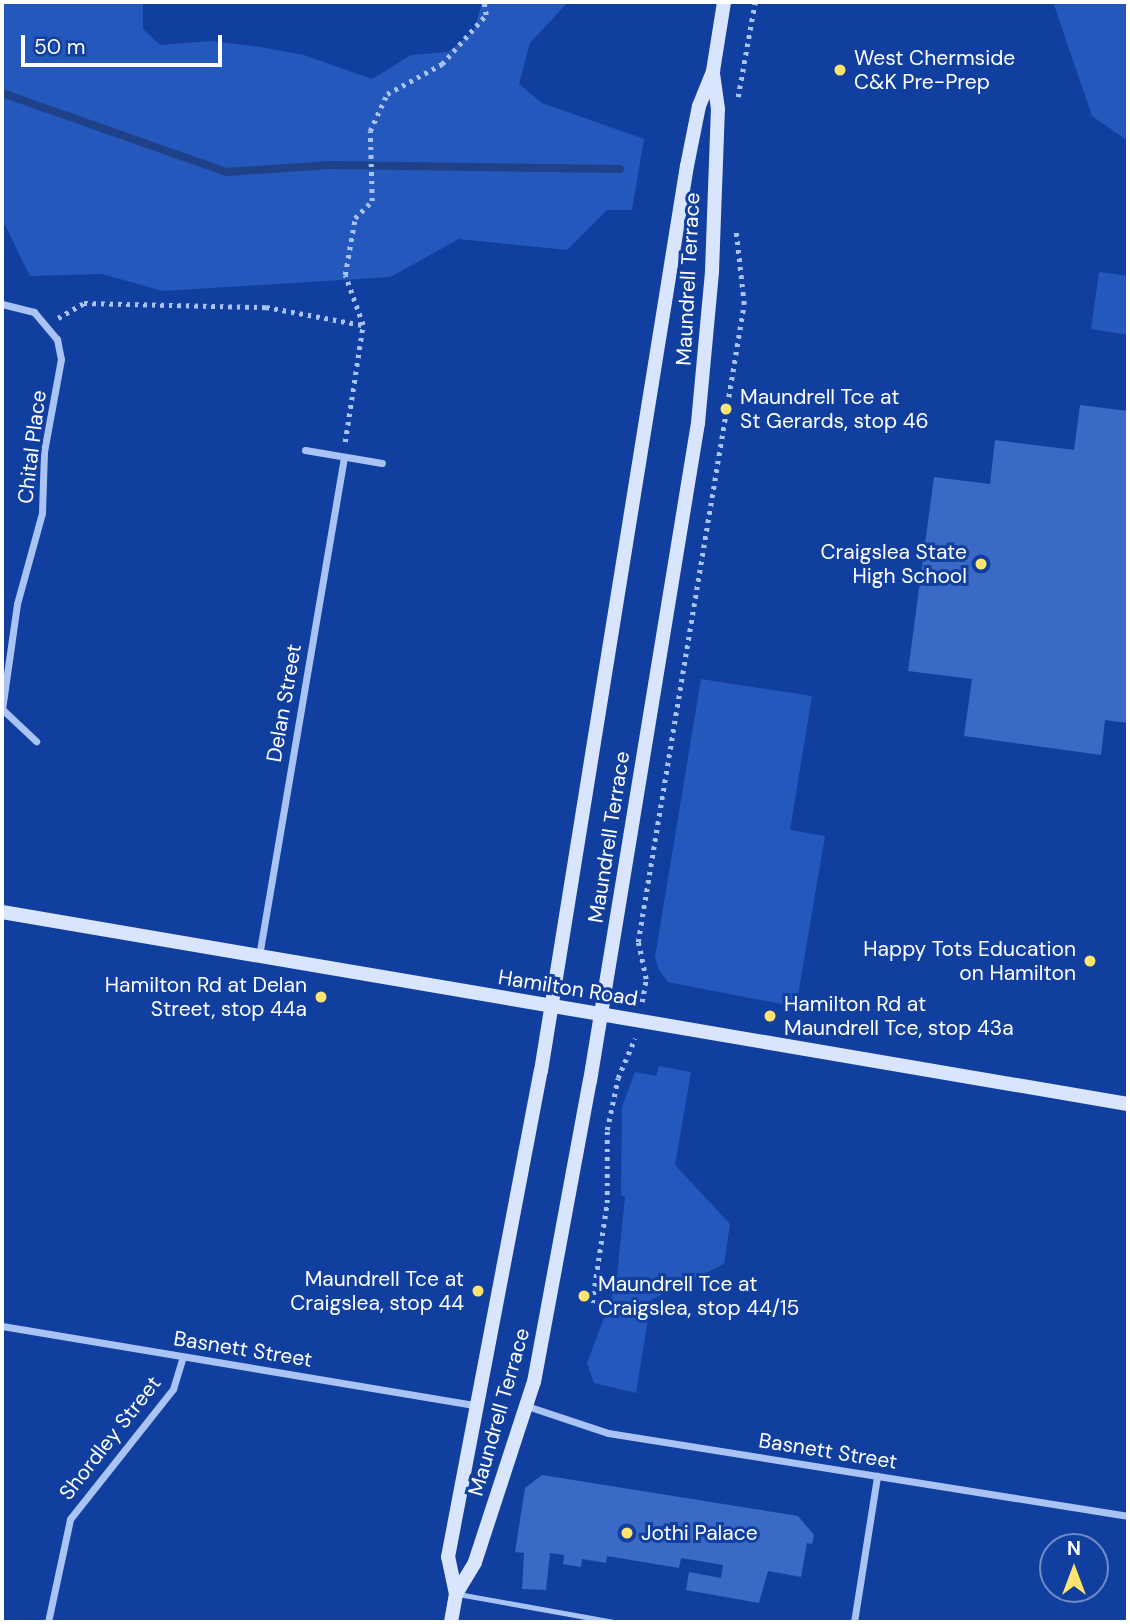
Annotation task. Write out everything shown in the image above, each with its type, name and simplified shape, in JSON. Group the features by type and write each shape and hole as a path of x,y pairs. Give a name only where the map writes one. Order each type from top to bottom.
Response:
{"main road":[{"name":"Maundrell Terrace","path":"456,1594 448,1557 551,1006 687,166 699,106 713,71 724,2"},
{"name":"Maundrell Terrace","path":"451,1622 456,1594 475,1562 527,1406 557,1273 601,1014 698,423 712,271 718,109 713,71"},
{"name":"Hamilton Road","path":"2,912 1128,1104"}],"street":[{"path":"2,304 34,312 47,324"},
{"name":"Chital Place","path":"36,741 2,709 17,604 42,513 44,452 59,376 57,339 47,324"},
{"path":"305,450 382,463"},
{"name":"Delan Street","path":"259,956 344,457"},
{"name":"Basnett Street","path":"2,1326 478,1406"},
{"name":"Shordley Street","path":"48,1622 70,1519 173,1389 183,1357"},
{"name":"Basnett Street","path":"527,1406 608,1433 1128,1516"},
{"path":"854,1622 877,1476"}],"lane":[{"path":"456,1594 614,1622"}],"path":[{"path":"344,457 363,326 345,275 355,218 372,201 370,131 387,94 442,64 486,15 484,2"},
{"path":"47,324 84,303 266,307 363,326"},
{"path":"592,1303 607,1203 607,1130 618,1078 632,1054"}],"shaded area":[{"path":"2,2 143,2 143,29 160,45 212,41 260,47 304,55 372,79 411,55 448,52 474,31 482,2 568,2 530,43 519,84 542,103 644,139 632,210 607,210 567,250 459,239 390,277 163,291 102,274 30,276 2,219"},
{"path":"1053,2 1128,2 1128,141 1092,116"},
{"path":"1099,272 1128,276 1128,335 1091,329"},
{"path":"701,679 812,696 790,830 825,836 796,1007 668,982 659,970 655,957"},
{"path":"659,1066 691,1072 675,1165 730,1224 724,1264 651,1300 636,1393 594,1383 587,1363 616,1286 625,1197 621,1195 622,1107 635,1072 656,1076"}],"building":[{"path":"1080,405 1128,411 1128,723 1105,720 1101,755 964,736 972,679 908,671 934,477 990,484 995,440 1074,450"},
{"path":"542,1475 798,1516 814,1535 812,1544 807,1543 801,1577 768,1571 759,1603 686,1590 689,1572 721,1578 723,1565 681,1558 679,1568 607,1556 606,1563 582,1559 581,1567 563,1564 564,1555 550,1553 546,1590 522,1589 524,1553 515,1552 525,1488"}],"waterway":[{"path":"2,93 226,172 331,165 620,169"}],"place":[{"name":"West Chermside C&K Pre-Prep","path":"840,70"},
{"name":"Maundrell Tce at St Gerards, stop 46","path":"726,409"},
{"name":"Craigslea State High School","path":"981,564"},
{"name":"Happy Tots Education on Hamilton","path":"1090,961"},
{"name":"Hamilton Rd at Delan Street, stop 44a","path":"321,997"},
{"name":"Hamilton Rd at Maundrell Tce, stop 43a","path":"770,1016"},
{"name":"Maundrell Tce at Craigslea, stop 44","path":"478,1291"},
{"name":"Maundrell Tce at Craigslea, stop 44/15","path":"584,1296"},
{"name":"Jothi Palace","path":"627,1533"}]}
